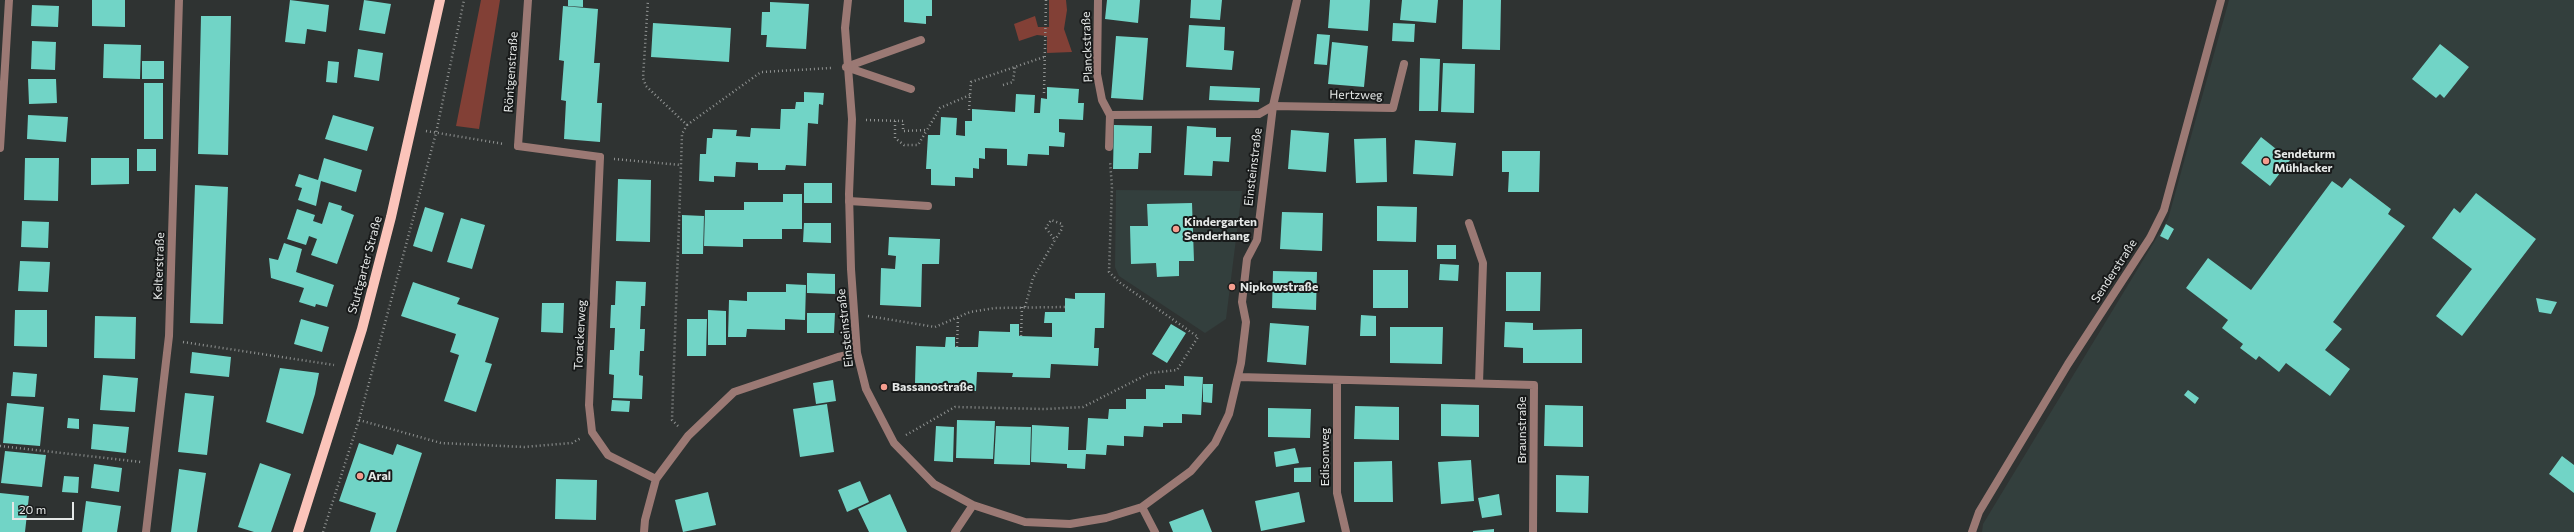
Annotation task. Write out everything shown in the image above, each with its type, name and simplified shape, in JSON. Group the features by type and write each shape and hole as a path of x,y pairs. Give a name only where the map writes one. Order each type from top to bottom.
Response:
{"main road":[{"name":"Stuttgarter Straße","path":"298,532 350,368 391,217 440,0"}],"street":[{"path":"0,148 9,0"},
{"name":"Kelterstraße","path":"146,532 169,340 179,0"},
{"name":"Röntgenstraße","path":"518,146 528,0"},
{"name":"Einsteinstraße","path":"848,0 845,28 846,67 852,119 849,201 854,314 857,353 866,389 894,444 934,484 973,504 1025,522 1070,524 1106,518 1142,506 1191,471 1215,443 1229,414 1239,377 1246,322 1242,302 1247,260 1257,240 1273,106 1297,0"},
{"name":"Planckstraße","path":"1098,0 1097,74 1102,100 1110,115"},
{"name":"Senderstraße","path":"1972,532 1979,512 2068,364 2150,238 2164,210 2221,0"},
{"path":"846,67 921,40"},
{"name":"Hertzweg","path":"1273,106 1393,108 1404,64"},
{"path":"846,67 911,89"},
{"path":"1109,147 1110,115 1259,114 1273,106"},
{"path":"518,146 600,157"},
{"name":"Torackerweg","path":"600,157 589,405 592,432 608,455 656,479"},
{"path":"849,201 928,206"},
{"path":"1239,377 1337,381 1479,383 1483,263 1469,223"},
{"path":"644,532 645,520 656,479 688,436 734,392 838,357 857,353"},
{"name":"Edisonweg","path":"1337,381 1337,493 1346,532"},
{"name":"Braunstraße","path":"1479,383 1534,385 1533,532"},
{"path":"956,532 973,504"},
{"path":"1142,506 1155,532"}],"path":[{"path":"323,532 360,420 436,133 464,0"},
{"path":"648,0 643,78 646,86 687,125"},
{"path":"1044,93 1046,0"},
{"path":"969,110 971,82 1044,57"},
{"path":"1003,85 1013,82 1015,67"},
{"path":"688,436 672,420 682,134 687,125 760,72 817,69"},
{"path":"895,121 896,138 904,146 918,145 940,108 970,95"},
{"path":"852,119 903,121 903,131 927,130"},
{"path":"436,133 518,146"},
{"path":"894,444 955,407 1045,409 1083,407 1150,373 1177,370 1198,338 1124,286 1109,272 1112,187 1109,147"},
{"path":"600,157 681,165"},
{"path":"1021,336 1024,307 1033,278 1062,229 1062,224 1051,220 1046,228 1055,240"},
{"path":"854,314 935,327 970,312 996,308 1065,307"},
{"path":"957,347 958,317"},
{"path":"169,340 271,353 350,368"},
{"path":"360,420 449,443 524,447 572,443 592,432"},
{"path":"0,446 142,462"}],"shaded area":[{"path":"481,0 500,0 479,129 456,126"},
{"path":"1049,0 1066,0 1067,10 1064,29 1072,52 1047,53 1047,36 1037,35 1019,41 1014,24 1035,16 1038,27 1049,27"},
{"path":"2229,0 2574,0 2574,532 1982,532 1983,524 2168,219"},
{"name":"Kindergarten Senderhang","path":"1116,190 1242,191 1226,319 1205,333 1119,276 1115,267"}],"building":[{"path":"92,0 125,0 125,27 92,26"},
{"path":"290,0 329,5 326,32 307,29 305,44 285,42"},
{"path":"364,0 391,4 385,34 359,30"},
{"path":"568,0 583,0 583,7 568,6"},
{"path":"904,0 932,0 932,16 926,16 926,24 904,22"},
{"path":"1107,0 1140,0 1138,23 1105,19"},
{"path":"1191,0 1222,0 1220,20 1190,18"},
{"path":"1330,0 1370,0 1368,31 1328,28"},
{"path":"1402,0 1438,0 1436,23 1400,20"},
{"path":"1463,0 1501,0 1500,50 1462,49"},
{"path":"770,2 809,4 806,49 766,47 767,35 761,35 762,12 770,12"},
{"path":"32,5 59,6 58,27 31,26"},
{"path":"563,6 598,9 594,63 600,63 597,103 602,103 600,142 564,139 566,101 561,100 564,61 559,60"},
{"path":"201,16 231,16 228,155 198,154"},
{"path":"653,23 731,28 729,62 651,57"},
{"path":"1393,23 1415,24 1414,42 1392,41"},
{"path":"1189,25 1225,27 1224,50 1234,51 1232,70 1186,67"},
{"path":"1317,34 1330,35 1327,65 1314,64"},
{"path":"1116,36 1148,38 1143,100 1111,98"},
{"path":"32,41 56,42 55,70 31,69"},
{"path":"1332,42 1368,46 1364,87 1328,84"},
{"path":"104,44 141,45 140,79 103,78"},
{"path":"2440,44 2469,67 2444,98 2440,94 2436,98 2412,79"},
{"path":"358,49 383,53 379,81 354,77"},
{"path":"1420,58 1440,59 1438,111 1419,111"},
{"path":"142,61 164,61 164,79 142,79"},
{"path":"328,61 339,62 337,83 326,82"},
{"path":"1443,63 1475,64 1474,113 1441,112"},
{"path":"28,79 56,79 57,103 29,104"},
{"path":"144,83 163,83 163,139 144,139"},
{"path":"1210,86 1260,88 1259,102 1209,100"},
{"path":"1047,87 1079,89 1078,103 1084,103 1083,120 1059,119 1059,132 1065,133 1064,147 1049,146 1049,155 1028,154 1027,166 1007,165 1007,149 985,148 985,159 979,158 979,169 973,168 973,178 955,177 955,186 931,185 931,169 926,169 928,135 940,135 941,117 957,118 956,135 965,136 965,121 972,121 972,109 1015,112 1016,94 1035,95 1034,113 1040,113 1041,98 1047,99"},
{"path":"804,92 824,93 823,105 819,104 818,124 808,123 806,166 786,165 785,170 758,170 758,163 736,162 735,177 714,176 714,182 699,181 700,154 706,154 707,138 712,138 713,129 737,130 736,136 750,137 751,128 780,129 781,109 795,109 796,102 804,102"},
{"path":"28,115 68,117 66,142 27,139"},
{"path":"333,115 374,127 367,151 325,139"},
{"path":"1114,125 1152,126 1151,153 1139,153 1138,169 1113,169"},
{"path":"1187,126 1216,128 1216,137 1231,137 1229,162 1213,161 1212,176 1184,175"},
{"path":"1291,130 1329,133 1326,172 1288,169"},
{"name":"Sendeturm Mühlacker","path":"2261,137 2290,160 2270,186 2241,163"},
{"path":"1386,138 1387,182 1356,183 1354,139"},
{"path":"1415,140 1456,143 1453,176 1413,174"},
{"path":"137,149 156,149 156,171 137,171"},
{"path":"1502,151 1540,151 1539,192 1508,192 1509,172 1502,172"},
{"path":"25,158 59,158 58,201 24,200"},
{"path":"91,158 129,158 129,184 91,185"},
{"path":"324,158 362,170 356,192 321,181 316,206 298,200 302,188 295,186 299,174 318,180"},
{"path":"2350,178 2391,209 2388,214 2405,226 2333,322 2342,329 2325,350 2350,369 2330,396 2286,363 2279,372 2259,356 2256,360 2240,348 2243,344 2222,328 2228,320 2186,288 2208,258 2251,290 2332,181 2342,188"},
{"path":"618,179 651,180 650,242 616,241"},
{"path":"804,183 832,183 832,203 804,203"},
{"path":"195,185 228,187 223,324 190,323"},
{"path":"2476,193 2536,239 2462,336 2436,316 2472,269 2432,238 2454,208 2460,213"},
{"path":"783,194 802,194 802,229 782,229 782,239 743,239 743,247 704,246 705,210 744,210 744,202 783,202"},
{"path":"329,202 342,206 341,210 354,215 337,264 311,255 317,239 309,236 306,245 287,239 297,209 315,215 313,221 322,224"},
{"path":"1192,203 1194,261 1179,261 1179,276 1157,277 1156,263 1131,264 1130,226 1148,226 1147,204"},
{"path":"1377,206 1417,207 1416,242 1377,241"},
{"path":"425,207 444,213 432,252 413,246"},
{"path":"1282,212 1323,213 1322,251 1280,249"},
{"path":"682,215 704,216 703,254 682,254"},
{"path":"461,218 485,225 472,269 447,262"},
{"path":"22,221 49,222 48,248 21,247"},
{"path":"804,223 831,223 831,243 803,242"},
{"path":"2166,224 2174,229 2168,240 2160,236"},
{"path":"889,237 940,239 939,264 922,264 921,307 880,305 881,268 895,269 896,256 888,255"},
{"path":"284,243 302,249 296,272 334,285 327,307 316,304 315,307 299,302 304,288 271,278 269,258 278,260"},
{"path":"1437,245 1456,245 1456,259 1437,259"},
{"path":"20,261 50,262 48,292 18,291"},
{"path":"1440,264 1459,265 1458,281 1439,280"},
{"path":"1373,270 1408,270 1408,308 1373,308"},
{"path":"1273,271 1317,272 1316,310 1272,308"},
{"path":"1506,272 1541,272 1540,311 1506,311"},
{"path":"807,273 835,274 835,294 807,293"},
{"path":"616,281 646,282 645,306 641,306 640,329 645,329 644,351 640,351 639,375 643,376 642,399 613,398 614,375 609,374 610,350 614,350 615,328 610,328 611,305 615,305"},
{"path":"413,282 460,298 457,304 499,318 485,362 492,364 476,412 444,401 459,355 450,352 456,334 401,316"},
{"path":"786,284 806,285 805,320 785,319 785,330 747,329 746,337 728,337 729,300 747,301 747,292 786,292"},
{"path":"1075,293 1105,293 1104,328 1095,328 1094,348 1099,348 1098,366 1051,364 1050,378 1012,377 1013,373 977,372 976,391 930,389 930,384 915,383 916,346 945,347 946,337 955,337 955,347 978,347 979,331 1010,332 1010,324 1019,324 1019,336 1052,337 1052,323 1044,323 1045,312 1065,312 1065,298 1075,299"},
{"path":"2536,298 2557,302 2551,314 2539,312"},
{"path":"542,303 564,303 563,333 541,332"},
{"path":"15,310 47,310 47,347 14,346"},
{"path":"708,310 726,311 726,345 708,345"},
{"path":"807,313 835,313 834,333 807,333"},
{"path":"1361,315 1376,316 1376,336 1360,336"},
{"path":"95,316 136,317 135,359 94,358"},
{"path":"301,319 329,327 322,352 294,344"},
{"path":"687,319 707,319 706,356 687,356"},
{"path":"1505,322 1533,323 1533,330 1582,329 1582,363 1523,363 1523,348 1504,347"},
{"path":"1270,323 1309,326 1306,365 1267,362"},
{"path":"1171,324 1186,333 1167,363 1152,354"},
{"path":"1390,327 1443,327 1442,364 1390,363"},
{"path":"192,352 231,357 229,377 190,373"},
{"path":"280,368 319,373 315,394 303,434 266,422"},
{"path":"13,372 37,374 35,397 11,396"},
{"path":"103,375 138,378 135,412 100,410"},
{"path":"1184,376 1203,377 1201,415 1182,414 1182,423 1163,423 1163,427 1144,426 1143,437 1124,436 1124,446 1107,445 1106,455 1086,454 1085,469 1067,468 1067,464 1031,462 1032,425 1069,427 1068,450 1086,450 1088,418 1108,419 1109,409 1126,409 1126,399 1146,399 1146,389 1165,389 1165,385 1184,386"},
{"path":"833,380 836,401 816,404 813,383"},
{"path":"1203,384 1213,384 1212,403 1203,402"},
{"path":"2188,390 2199,398 2195,404 2184,395"},
{"path":"185,393 214,396 207,455 178,452"},
{"path":"612,400 630,401 629,412 611,411"},
{"path":"7,403 44,407 40,446 3,443"},
{"path":"827,404 834,452 800,457 793,409"},
{"path":"1441,404 1479,405 1479,437 1441,436"},
{"path":"1545,405 1583,406 1583,447 1544,446"},
{"path":"1355,406 1399,407 1399,440 1354,439"},
{"path":"1268,408 1311,409 1310,438 1268,437"},
{"path":"68,418 79,419 79,429 67,428"},
{"path":"957,420 995,421 993,459 956,458"},
{"path":"93,424 129,427 126,453 91,449"},
{"path":"936,426 954,427 953,462 934,461"},
{"path":"996,426 1031,427 1030,465 994,464"},
{"path":"359,443 393,455 397,444 422,453 396,532 370,532 376,513 339,501"},
{"path":"1295,448 1299,463 1276,467 1274,452"},
{"path":"5,451 46,455 42,487 1,483"},
{"path":"2562,456 2574,465 2574,493 2549,474"},
{"path":"1471,460 1474,501 1441,504 1438,462"},
{"path":"1392,461 1393,502 1354,502 1354,462"},
{"path":"260,463 291,474 271,532 254,532 238,527"},
{"path":"94,464 122,468 119,492 91,488"},
{"path":"1311,467 1311,482 1294,482 1294,468"},
{"path":"179,469 206,473 197,532 171,532"},
{"path":"1556,475 1589,476 1588,513 1556,512"},
{"path":"64,476 79,477 78,493 62,492"},
{"path":"556,479 597,480 596,520 555,519"},
{"path":"860,481 869,502 847,512 838,490"},
{"path":"708,492 716,525 683,532 675,500"},
{"path":"1299,492 1305,522 1261,531 1255,501"},
{"path":"0,493 29,496 25,532 0,532"},
{"path":"890,494 907,532 869,532 858,509"},
{"path":"1499,494 1502,515 1482,518 1478,498"},
{"path":"86,501 121,506 117,532 82,532"},
{"path":"1203,509 1212,532 1173,532 1169,522"},
{"path":"1494,529 1494,532 1473,532 1473,531"}],"place":[{"name":"Sendeturm Mühlacker","path":"2266,161"},
{"name":"Kindergarten Senderhang","path":"1176,229"},
{"name":"Nipkowstraße","path":"1232,287"},
{"name":"Bassanostraße","path":"884,387"},
{"name":"Aral","path":"360,476"}]}
